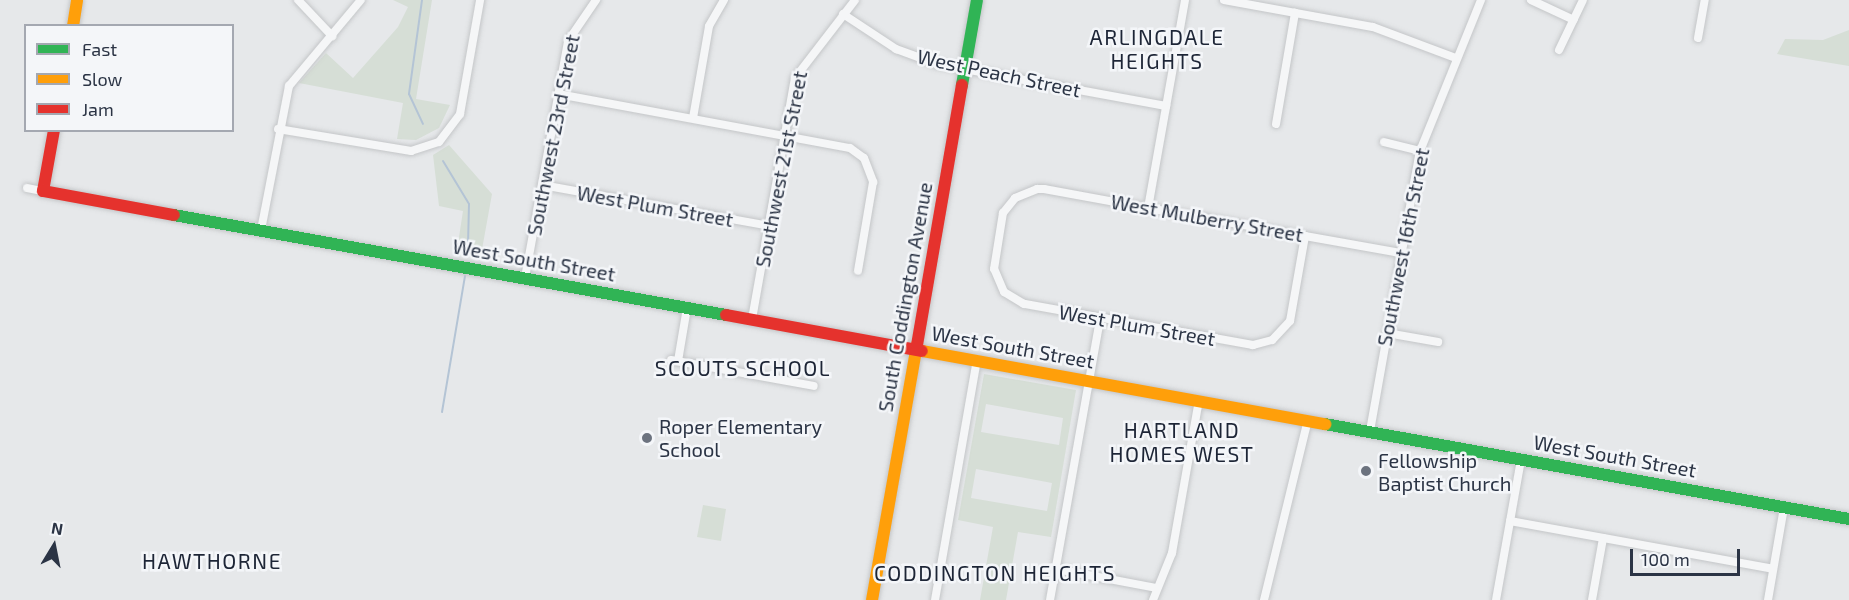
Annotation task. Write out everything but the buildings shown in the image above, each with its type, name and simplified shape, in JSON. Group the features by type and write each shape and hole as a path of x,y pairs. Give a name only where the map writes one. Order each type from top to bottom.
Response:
{"street":[{"path":"73,24 77,0"},
{"path":"298,0 332,36"},
{"path":"261,230 278,129 295,75 332,36 361,0"},
{"path":"278,129 411,151 440,142 460,114 480,0"},
{"name":"Southwest 23rd Street","path":"525,278 571,33 596,0"},
{"path":"693,118 709,26 724,0"},
{"name":"Southwest 21st Street","path":"752,319 785,135 800,68 855,0"},
{"name":"South Coddington Avenue","path":"872,600 977,0"},
{"path":"1148,208 1185,0"},
{"path":"1224,0 1395,33 1456,58"},
{"name":"Southwest 16th Street","path":"1370,431 1400,253 1420,152 1481,0"},
{"path":"1532,0 1574,20"},
{"path":"1559,50 1583,0"},
{"path":"1698,38 1705,0"},
{"path":"1276,124 1295,13"},
{"name":"West Peach Street","path":"843,14 896,50 965,69 1166,106"},
{"path":"558,94 844,146 866,157 873,193 858,271"},
{"path":"43,191 54,132"},
{"path":"1384,142 1420,152"},
{"name":"West Plum Street","path":"542,185 769,226"},
{"name":"West South Street","path":"27,188 1849,519"},
{"name":"West Mulberry Street","path":"1005,292 994,260 1001,220 1015,198 1044,189 1400,253"},
{"name":"West Plum Street","path":"1005,292 1024,304 1244,344 1272,340 1292,315 1305,236"},
{"path":"687,308 674,361 814,386"},
{"path":"1050,600 1100,318"},
{"path":"1387,333 1438,342"},
{"path":"935,600 977,360"},
{"path":"1153,600 1172,553 1199,400"},
{"path":"1264,600 1308,420"},
{"path":"1496,600 1521,459"},
{"path":"1768,600 1784,507"},
{"path":"1510,521 1773,569"},
{"path":"1592,600 1603,538"},
{"path":"1056,569 1157,588"}],"shaded area":[{"path":"393,0 432,0 416,99 450,105 439,128 416,140 397,139 403,103 299,83 326,53 353,78 398,27 408,7"},
{"path":"1849,30 1849,66 1777,54 1785,39 1823,40"},
{"path":"449,145 492,194 481,255 457,250 463,211 439,206 433,155"},
{"path":"984,374 1076,390 1051,537 1018,532 1006,600 980,600 993,527 958,520","holes":["986,404 1063,418 1059,445 981,432","976,469 1052,483 1047,511 971,498"]},
{"path":"703,505 726,509 721,541 697,537"}],"waterway":[{"path":"422,0 409,94 423,124"},
{"path":"443,161 469,204 468,246"},
{"path":"442,412 465,276"}],"traffic: fast":[{"path":"962,85 977,0"},
{"path":"174,215 726,315"},
{"path":"1325,424 1849,519"}],"traffic: slow":[{"path":"73,24 77,0"},
{"path":"872,600 917,345"},
{"path":"922,351 1325,424"}],"traffic: jam":[{"path":"917,345 962,85"},
{"path":"54,132 43,191 174,215"},
{"path":"726,315 922,351"}],"place":[{"name":"Roper Elementary School","path":"647,438"},
{"name":"Fellowship Baptist Church","path":"1366,471"}],"district":[{"name":"ARLINGDALE HEIGHTS","path":"1157,49"},
{"name":"SCOUTS SCHOOL","path":"743,368"},
{"name":"HARTLAND HOMES WEST","path":"1182,442"},
{"name":"HAWTHORNE","path":"212,561"},
{"name":"CODDINGTON HEIGHTS","path":"995,573"}]}
